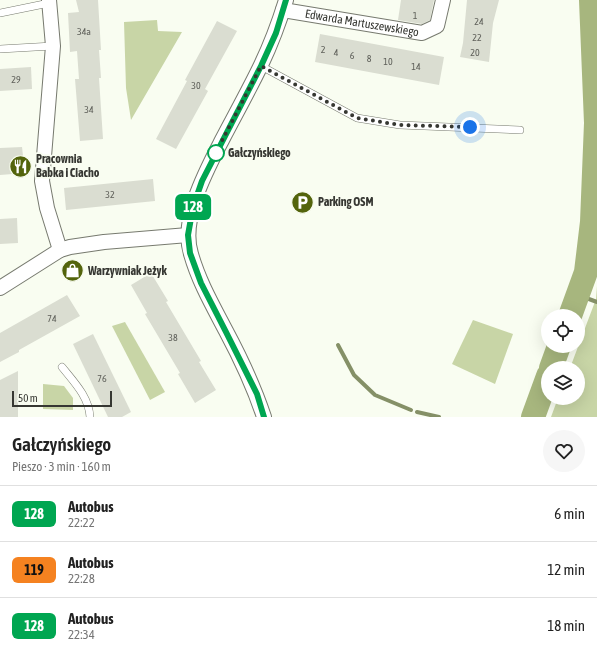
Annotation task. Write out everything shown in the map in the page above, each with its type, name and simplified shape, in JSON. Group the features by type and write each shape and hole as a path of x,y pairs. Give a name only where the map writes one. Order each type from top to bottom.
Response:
{"street":[{"name":"Edwarda Martuszewskiego","path":"284,5 422,33 437,26 443,0"},
{"path":"49,1 53,46 42,181 47,208 60,250"},
{"path":"264,417 257,394 201,283 190,253 188,235 193,207 202,181 261,66 276,33 284,5"},
{"path":"0,288 60,250 70,247 104,242 188,235"}],"lane":[{"path":"0,13 49,1"},
{"path":"0,49 53,46"},
{"path":"261,66 357,118 400,125 520,130"},
{"path":"62,367 80,388 90,409 90,417"}],"green space":[{"path":"157,20 158,31 182,32 131,120 126,88 124,22"},
{"path":"597,286 597,417 551,417 555,405 585,405 585,361 573,361 576,353 585,353 585,328 596,299"},
{"path":"473,320 513,334 495,384 452,364"},
{"path":"125,322 165,392 150,400 112,326"},
{"path":"43,384 64,386 73,398 73,410 43,409"}],"building":[{"path":"76,0 98,0 101,50 99,50 101,78 99,78 103,139 80,141 75,79 79,79 77,51 70,52 68,13 79,12"},
{"path":"401,0 434,0 430,20 422,24 398,20"},
{"path":"467,0 499,0 493,23 489,62 460,57 463,43"},
{"path":"217,21 237,31 205,89 208,91 176,149 156,139 187,81 185,80"},
{"path":"320,34 444,57 439,85 315,62"},
{"path":"31,67 32,89 0,91 0,69"},
{"path":"22,147 25,173 0,175 0,148"},
{"path":"153,179 155,201 66,210 64,188"},
{"path":"17,218 18,243 0,244 0,219"},
{"path":"151,273 168,301 166,302 201,361 199,362 216,390 195,403 178,374 180,373 145,314 147,313 131,285"},
{"path":"67,295 80,316 0,362 0,333"},
{"path":"93,334 131,412 122,417 108,417 73,344"},
{"path":"18,371 18,417 0,417 0,380"}],"waterway":[{"path":"573,309 586,272 592,222 596,123 591,0"},
{"path":"578,295 597,302"},
{"path":"338,345 354,375 375,395 411,410"},
{"path":"554,361 556,353"},
{"path":"533,417 541,395"},
{"path":"417,412 439,417"}],"bus line":[{"name":"128","path":"264,417 257,394 201,283 190,253 188,235 193,207 202,181 261,66 276,33 286,0"}],"place":[{"name":"Gałczyńskiego","path":"216,153"},
{"name":"Pracownia Babka i Ciacho","path":"21,166"},
{"name":"Parking OSM","path":"302,202"},
{"name":"Warzywniak Jeżyk","path":"72,271"}],"route":[{"path":"216,153 214,156 261,66 357,118 400,125 470,127"}]}
